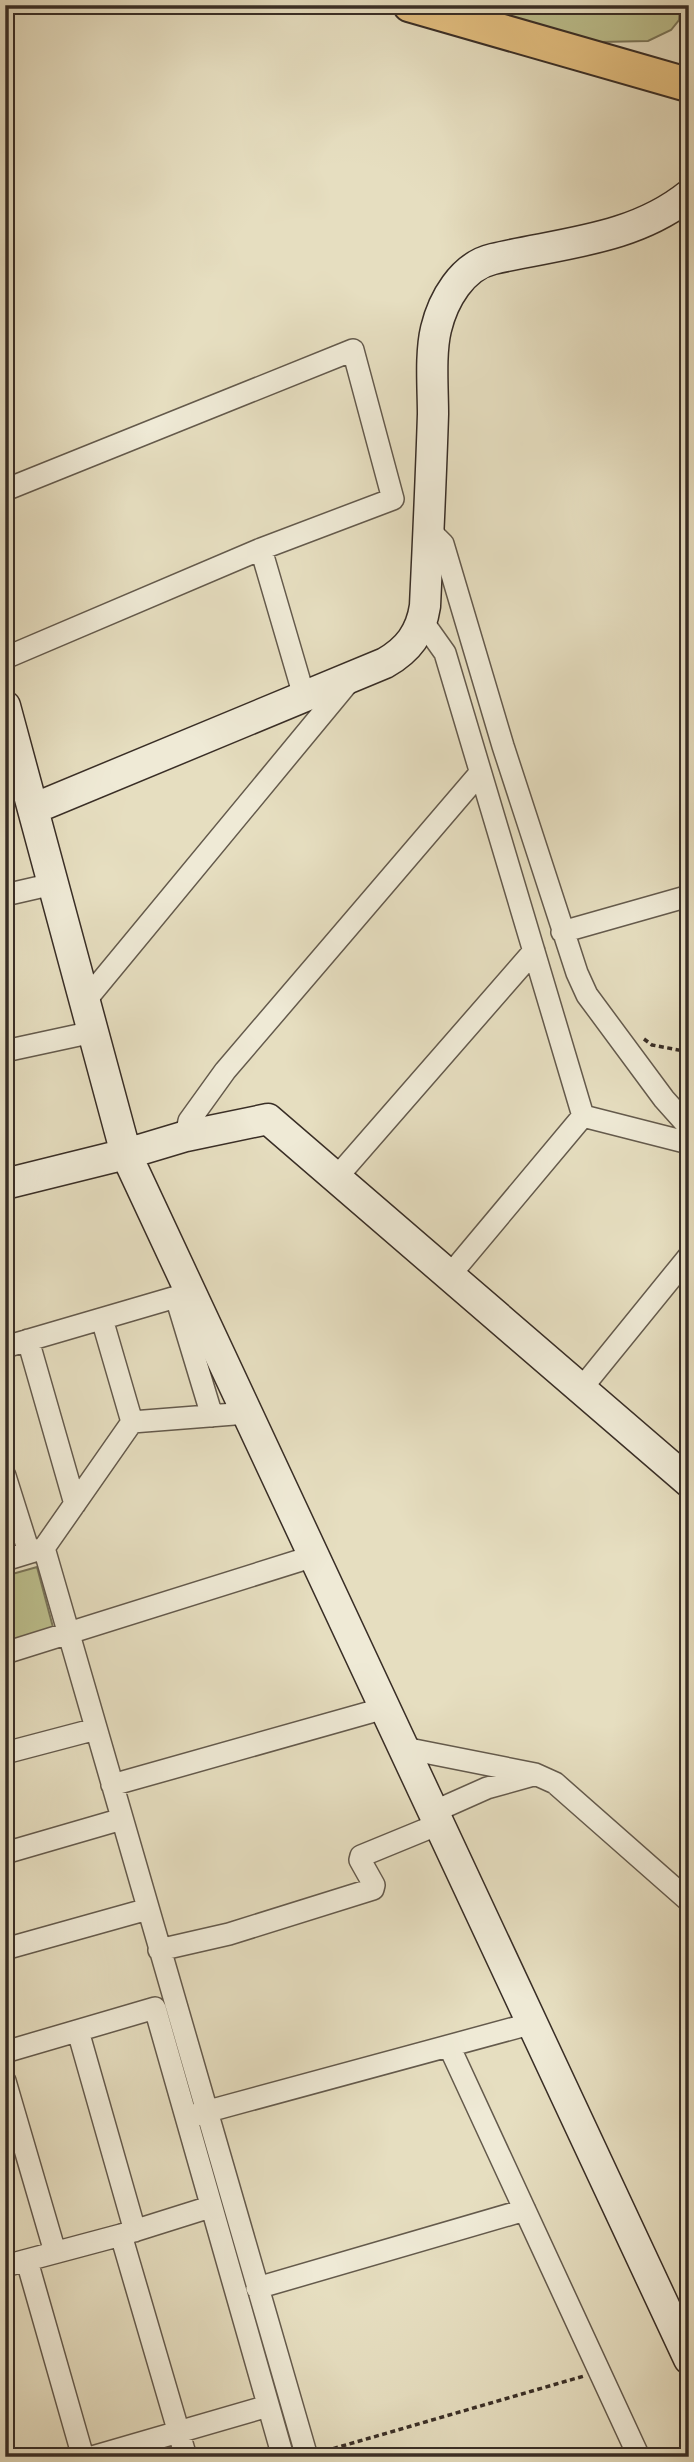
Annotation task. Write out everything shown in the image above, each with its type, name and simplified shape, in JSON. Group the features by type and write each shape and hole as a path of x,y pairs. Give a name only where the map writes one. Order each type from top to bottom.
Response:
{"main road":[{"path":"410,5 689,85"}],"street":[{"path":"33,809 400,655 418,633 422,622 429,530 435,332 454,288 465,273 489,259 607,236 685,205"},
{"path":"5,490 353,350 393,499 261,549 5,658"},
{"path":"429,530 443,544 562,932 587,995 664,1100 689,1127"},
{"path":"261,549 304,696"},
{"path":"422,622 444,653 583,1116"},
{"path":"85,1001 354,675"},
{"path":"5,706 10,742 33,809 126,1154 183,1293 247,1413 689,2359"},
{"path":"186,1136 189,1121 225,1071 480,773"},
{"path":"5,895 53,884"},
{"path":"562,932 689,896"},
{"path":"336,1178 534,951"},
{"path":"5,1051 93,1032"},
{"path":"583,1116 689,1143"},
{"path":"450,1275 583,1116"},
{"path":"5,1184 186,1136 268,1119 689,1482"},
{"path":"581,1389 689,1256"},
{"path":"5,1347 183,1293"},
{"path":"183,1293 212,1416"},
{"path":"102,1319 132,1422"},
{"path":"28,1340 75,1504"},
{"path":"132,1422 247,1413"},
{"path":"5,1560 36,1550 75,1504 132,1422"},
{"path":"5,1476 68,1633 148,1909 196,2114 211,2207 282,2457"},
{"path":"5,1653 314,1556"},
{"path":"112,1785 385,1708"},
{"path":"5,1753 96,1729"},
{"path":"404,1748 535,1774 555,1783 689,1901"},
{"path":"159,1950 229,1934 373,1889 374,1885 360,1860 361,1856 436,1818 487,1788 535,1774"},
{"path":"5,1853 122,1819"},
{"path":"5,1949 148,1909"},
{"path":"5,2052 155,2008 196,2114 257,2288 307,2457"},
{"path":"196,2114 533,2023"},
{"path":"78,2031 186,2457"},
{"path":"449,2046 639,2457"},
{"path":"5,2081 55,2252"},
{"path":"5,2266 128,2233 211,2207"},
{"path":"257,2288 525,2210"},
{"path":"27,2260 83,2457"},
{"path":"92,2457 268,2406"}],"path":[{"path":"307,2457 599,2372"}],"green space":[{"path":"455,5 680,5 679,20 671,30 648,41 553,43"},
{"path":"37,1567 54,1631 5,1644 5,1576"}]}
